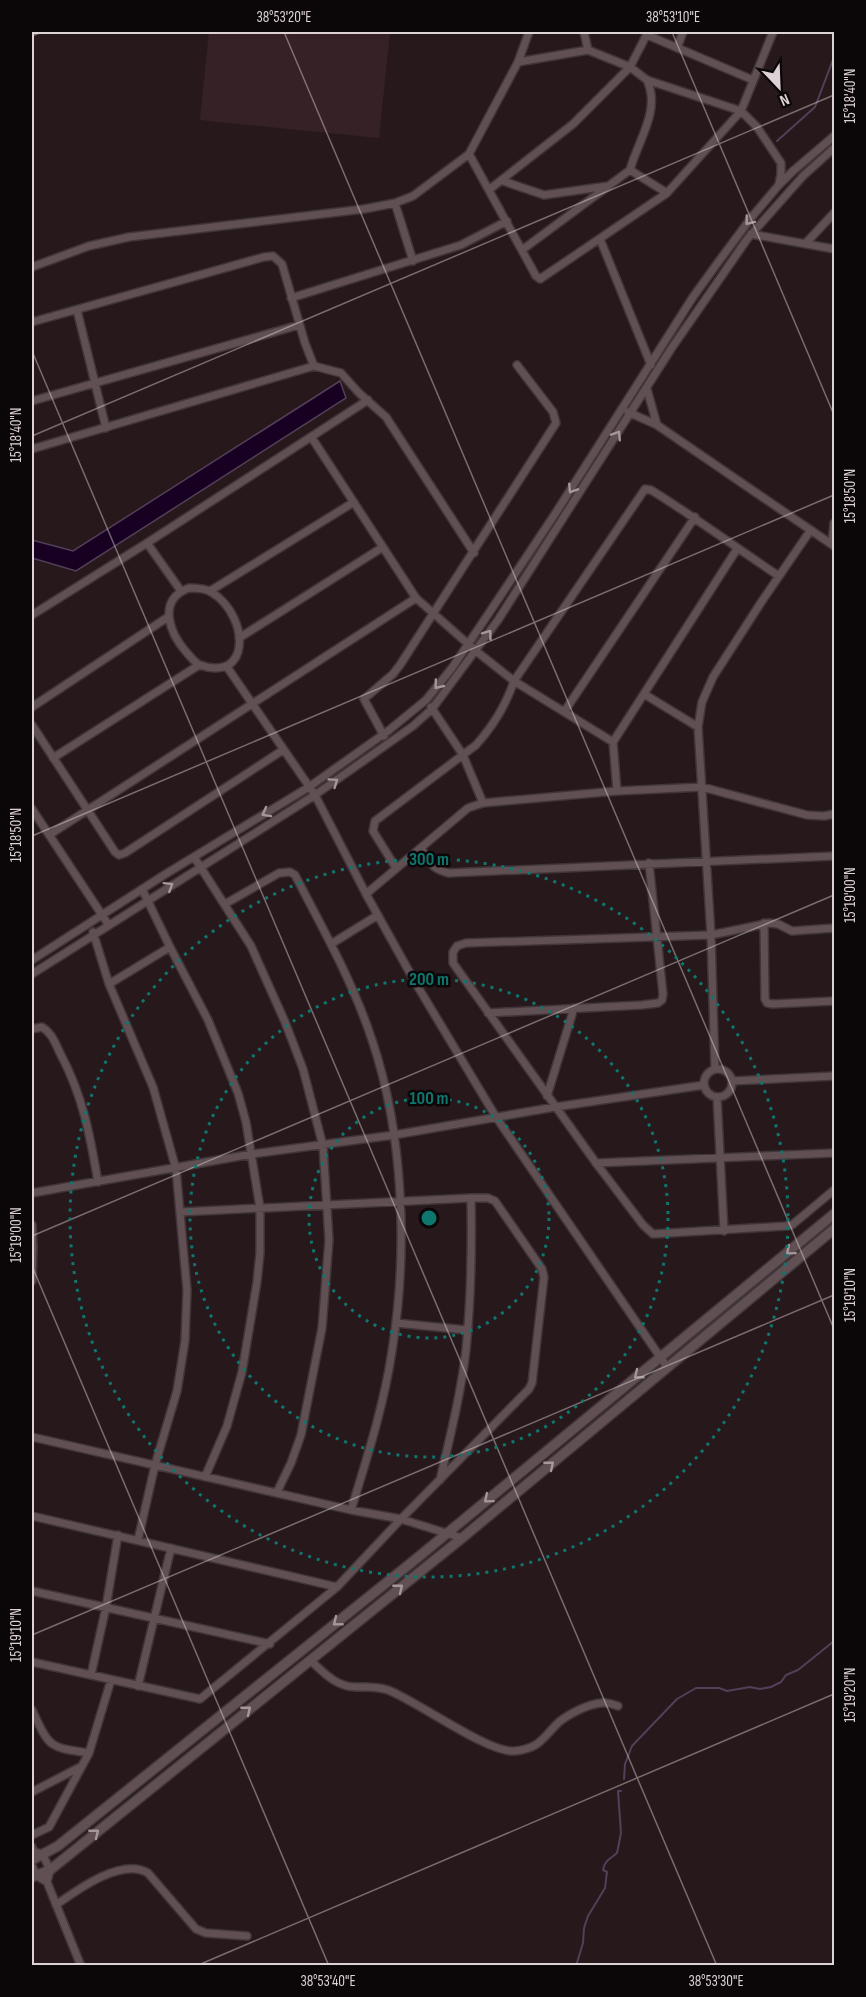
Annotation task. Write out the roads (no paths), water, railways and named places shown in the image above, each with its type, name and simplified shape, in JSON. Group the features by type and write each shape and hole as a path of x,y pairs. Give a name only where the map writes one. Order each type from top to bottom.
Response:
{"main road":[{"path":"34,1854 58,1846 158,1766 448,1532 834,1214"},
{"path":"34,1877 50,1870 462,1538 834,1229"}],"street":[{"path":"32,267 89,246 129,237 300,218 395,203 423,189 469,154 518,62 529,32"},
{"path":"585,32 588,50"},
{"path":"677,48 683,32"},
{"path":"469,154 536,276 540,279 667,193 741,111 774,32"},
{"path":"490,189 573,124 630,67 648,33 677,48 753,80"},
{"path":"518,62 588,50 630,67 647,80 741,111 764,135 781,163 778,186"},
{"path":"522,250 630,170 635,150 649,121 652,107 652,91 647,80"},
{"path":"32,960 101,914 309,787 383,735 426,700 468,645 521,566 695,295 731,245 778,186 834,136"},
{"path":"32,974 315,795 390,743 432,709 476,651 530,571 671,349 750,234 803,176 834,148"},
{"path":"630,170 667,193"},
{"path":"503,181 544,195 611,185"},
{"path":"765,201 774,208"},
{"path":"395,203 413,261"},
{"path":"805,244 834,213"},
{"path":"291,298 461,245 507,221"},
{"path":"750,234 834,249"},
{"path":"600,239 651,365"},
{"path":"731,245 740,249"},
{"path":"32,322 264,256 273,256 282,264 299,325 314,366"},
{"path":"695,295 704,300"},
{"path":"76,310 106,428"},
{"path":"32,401 299,325"},
{"path":"664,345 671,349"},
{"path":"390,743 383,735 364,699 393,674 434,615 556,423 553,412 517,365"},
{"path":"32,449 314,366 341,373 386,417 474,553"},
{"path":"647,389 657,424"},
{"path":"32,615 312,438 368,400"},
{"path":"622,409 657,424 833,545 834,523"},
{"path":"312,438 416,598 468,645 514,681 613,742"},
{"path":"591,459 599,463"},
{"path":"396,868 373,831 372,825 476,745 484,736 508,699 514,681 645,489 651,490 695,517 737,549 779,576"},
{"path":"210,591 354,502"},
{"path":"555,514 563,519"},
{"path":"564,712 695,517"},
{"path":"715,1069 711,935 698,727 702,702 713,677 810,531"},
{"path":"147,543 181,591"},
{"path":"239,638 383,548"},
{"path":"617,791 613,742 737,549"},
{"path":"521,566 530,571"},
{"path":"199,588 210,591 224,603 232,615 239,638 235,659 227,667 214,669 198,664 178,643 168,617 170,606 181,591 199,588"},
{"path":"49,835 416,598"},
{"path":"32,707 168,617"},
{"path":"53,758 198,664"},
{"path":"227,667 315,795 366,894 496,1117 667,1367"},
{"path":"644,694 698,727"},
{"path":"426,700 463,755 483,803"},
{"path":"32,729 114,852 119,855 283,750"},
{"path":"366,894 468,808 483,803 617,791 702,787 807,815 834,814"},
{"path":"32,809 108,924"},
{"path":"249,823 255,833"},
{"path":"421,848 431,864 438,870 449,873 834,856"},
{"path":"194,857 251,946 285,1022 303,1069 323,1146 329,1267 322,1328 301,1434 291,1463 277,1492"},
{"path":"488,1013 642,1005 658,1003 662,1000 649,863"},
{"path":"225,904 279,873 290,872 295,875 355,994 386,1089 394,1135 399,1202 400,1259 396,1323 372,1443 351,1510"},
{"path":"142,889 225,1057 238,1093 252,1154 260,1208 260,1253 257,1282 242,1372 227,1426 205,1477"},
{"path":"331,944 378,915"},
{"path":"90,922 109,984 153,1088 176,1169 187,1290 185,1341 177,1391 155,1465 138,1540"},
{"path":"764,923 765,999 767,1003 834,1002"},
{"path":"834,928 792,931 778,924 764,923 711,935 466,943 457,946 453,952 453,963 488,1013 643,1226 653,1234 792,1225 834,1190"},
{"path":"109,984 170,947"},
{"path":"547,1096 574,1008"},
{"path":"32,1029 42,1027 49,1031 81,1097 98,1182"},
{"path":"715,1069 728,1073 732,1082 726,1094 717,1097 707,1092 704,1085 708,1073 715,1069"},
{"path":"732,1082 834,1076"},
{"path":"32,1193 252,1154 323,1146 555,1107 704,1085"},
{"path":"717,1097 724,1231"},
{"path":"596,1163 719,1156 834,1153"},
{"path":"440,1481 466,1352 472,1269 471,1198"},
{"path":"32,1662 200,1699 337,1587 529,1389 532,1383 544,1284 542,1269 499,1206 488,1198 180,1212"},
{"path":"32,1225 32,1280"},
{"path":"396,1323 467,1330"},
{"path":"32,1437 351,1510 401,1519 462,1538"},
{"path":"32,1516 337,1587"},
{"path":"91,1676 118,1535"},
{"path":"138,1686 171,1548"},
{"path":"32,1591 270,1644"},
{"path":"310,1660 334,1681 344,1685 366,1685 389,1691 476,1738 508,1751 543,1741 561,1720 599,1703 607,1702 618,1706"},
{"path":"32,1835 49,1827 89,1753 111,1680"},
{"path":"32,1710 51,1744 59,1748 89,1753"},
{"path":"32,1792 81,1766"},
{"path":"34,1854 50,1870 47,1882 81,1965"},
{"path":"32,1866 34,1877 47,1882"},
{"path":"56,1905 95,1880 109,1874 137,1868 148,1873 196,1929 206,1933 247,1936"}],"waterway":[{"path":"777,141 815,107 834,57"},
{"path":"624,1779 625,1764 632,1746 677,1699 696,1688 719,1688 727,1691 750,1687 760,1689 771,1687 781,1682 786,1675 798,1670 834,1641"},
{"path":"576,1966 588,1916 605,1888 607,1872 603,1870 605,1864 617,1853 621,1833 618,1791 621,1791"}]}
